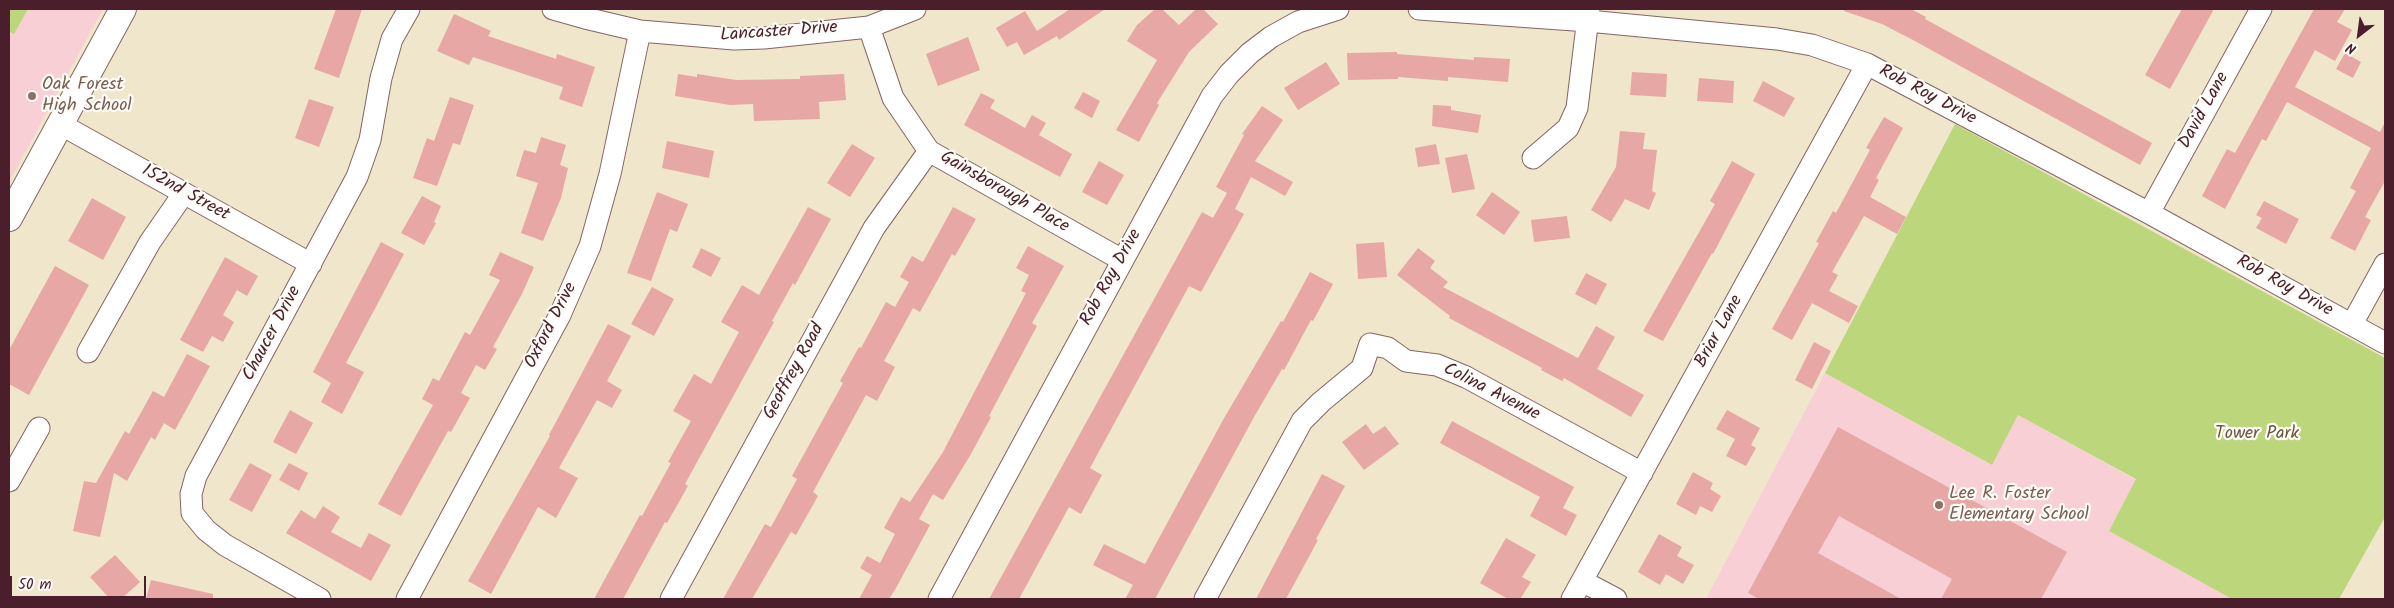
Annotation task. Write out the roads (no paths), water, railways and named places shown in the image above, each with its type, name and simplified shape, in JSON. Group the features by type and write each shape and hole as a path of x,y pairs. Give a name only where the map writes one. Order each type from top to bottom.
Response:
{"street":[{"path":"9,218 123,9"},
{"name":"Chaucer Drive","path":"320,599 225,545 206,530 192,513 191,494 196,476 357,177 370,140 381,78 392,39 409,9"},
{"name":"Lancaster Drive","path":"552,9 640,31 734,38 764,38 869,26 915,9"},
{"name":"Rob Roy Drive","path":"938,599 1212,96 1229,74 1250,53 1271,37 1298,22 1338,9"},
{"name":"Rob Roy Drive","path":"1419,9 1589,15 1812,45 1866,64 2149,213 2385,343"},
{"name":"David Lane","path":"2149,213 2261,9"},
{"path":"1533,158 1568,128 1577,108 1589,15"},
{"name":"Gainsborough Place","path":"869,26 893,98 929,151 1122,260"},
{"name":"Oxford Drive","path":"407,599 560,315 590,246 610,174 640,31"},
{"name":"Briar Lane","path":"1577,590 1866,64"},
{"name":"152nd Street","path":"60,124 311,264"},
{"name":"Geoffrey Road","path":"671,599 874,228 929,151"},
{"path":"88,352 150,242 184,193"},
{"path":"2352,324 2385,264"},
{"name":"Colina Avenue","path":"1205,599 1302,421 1320,402 1362,368 1370,344 1388,348 1406,361 1437,365 1466,377 1642,473"},
{"path":"9,481 39,428"},
{"path":"1577,590 1616,599"}],"place":[{"name":"Oak Forest High School","path":"32,96"},
{"name":"Lee R. Foster Elementary School","path":"1939,505"}],"park label":[{"name":"Tower Park","path":"2257,435"}]}
